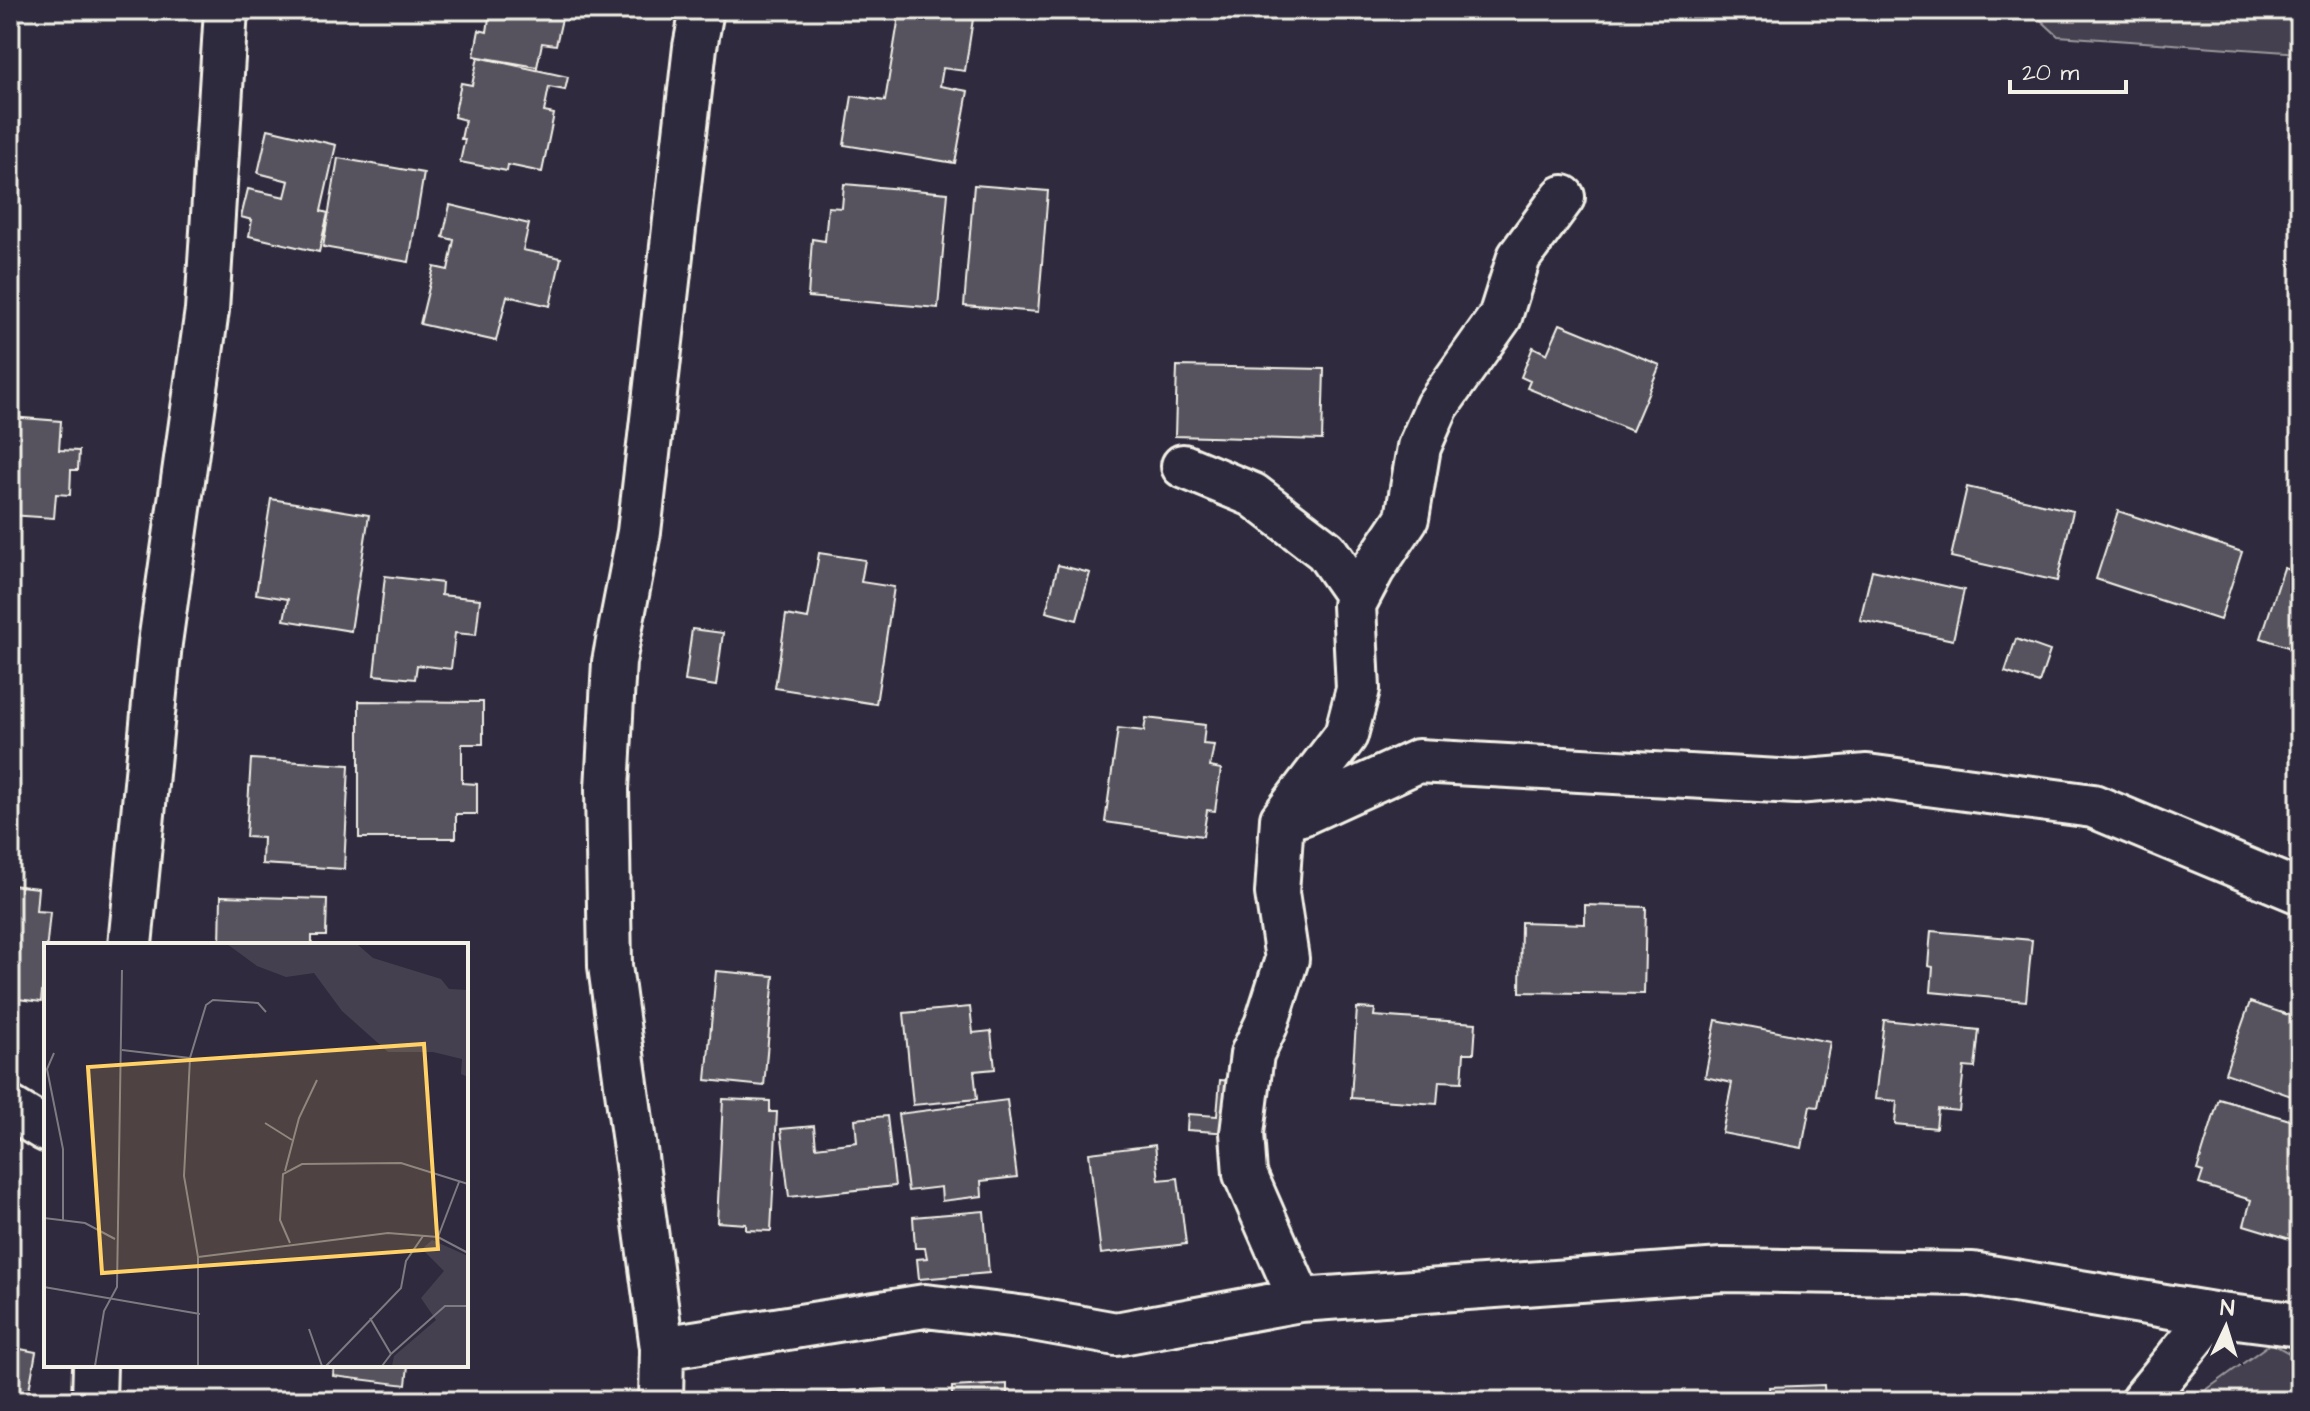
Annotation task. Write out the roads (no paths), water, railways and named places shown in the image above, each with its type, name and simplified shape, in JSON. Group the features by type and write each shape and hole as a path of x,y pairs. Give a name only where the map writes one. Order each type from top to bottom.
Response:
{"street":[{"path":"130,943 160,643 207,310 226,10"},
{"path":"661,1401 662,1348 610,966 607,789 614,662 639,532 695,47 702,10"},
{"path":"1300,1300 1245,1174 1242,1133 1252,1054 1266,1025 1287,959 1277,893 1282,819 1346,735 1358,689 1354,605 1373,569 1407,518 1419,447 1437,406 1500,317 1519,257 1563,197"},
{"path":"1183,466 1253,495 1326,551 1358,597"},
{"path":"1282,819 1302,814 1418,761 1796,782 1867,776 2093,806 2300,892"},
{"path":"10,1108 44,1129"},
{"path":"662,1348 925,1306 1027,1318 1116,1334 1300,1300 1737,1270 1972,1274 2213,1314 2300,1325"},
{"path":"2142,1401 2213,1314"},
{"path":"94,1401 95,1367"}]}
